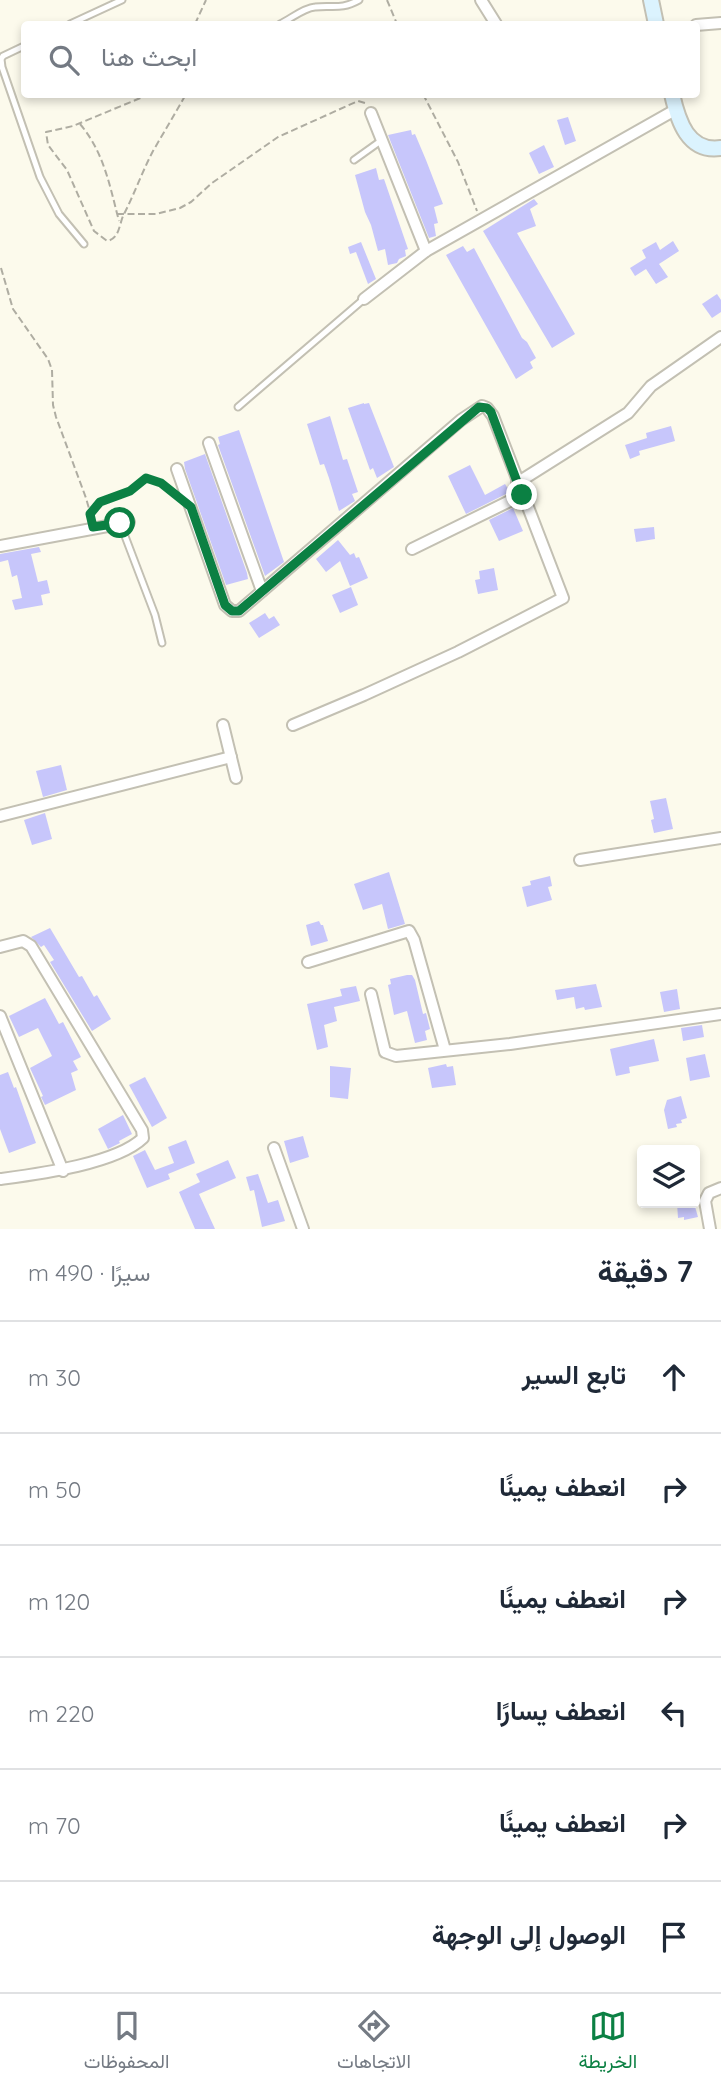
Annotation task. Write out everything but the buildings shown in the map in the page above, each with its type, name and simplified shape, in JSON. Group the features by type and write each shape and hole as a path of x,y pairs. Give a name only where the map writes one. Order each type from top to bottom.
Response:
{"main road":[{"path":"650,0 655,21"},
{"path":"672,98 686,136 711,150 721,148"}],"street":[{"path":"481,0 494,21"},
{"path":"700,24 721,23"},
{"path":"365,299 426,251 675,110"},
{"path":"371,113 426,251"},
{"path":"517,482 628,413 651,386 721,337"},
{"path":"177,469 225,605 229,609 239,611 479,407 487,408 491,412 563,598 458,652 293,725"},
{"path":"209,443 262,591"},
{"path":"412,550 522,495"},
{"path":"0,546 124,522"},
{"path":"223,724 236,778"},
{"path":"0,816 231,757"},
{"path":"580,860 721,838"},
{"path":"308,962 404,931 411,932 445,1049"},
{"path":"0,947 23,941 31,946 143,1133 141,1141 127,1148 63,1171 1,1179"},
{"path":"371,994 385,1052 396,1056 509,1044 721,1014"},
{"path":"0,1016 63,1171"},
{"path":"274,1148 303,1229"},
{"path":"710,1229 705,1201 709,1193 721,1188"}],"lane":[{"path":"76,21 122,0"},
{"path":"285,21 306,9 342,7 359,0"},
{"path":"21,48 1,58 2,67 40,177 59,214 84,244"},
{"path":"354,160 382,140"},
{"path":"238,407 365,299"},
{"path":"124,522 162,643"}],"path":[{"path":"196,21 206,0"},
{"path":"387,0 396,21"},
{"path":"140,98 79,123 46,132 48,145 66,170 94,231 107,241 117,235 153,152 184,98"},
{"path":"425,98 477,208 476,223"},
{"path":"117,214 156,214 180,208 286,133 358,101 366,104 371,113"},
{"path":"79,123 100,155 120,223"},
{"path":"1,268 13,309 48,359 52,370 56,417 93,527"},
{"path":"90,514 100,502 130,491 149,478 161,483 191,507"}],"route":[{"path":"120,523 93,527 90,514 100,502 134,489 146,478 155,479 167,487 191,507 225,605 232,611 239,611 479,407 487,408 491,412 522,495"}]}
